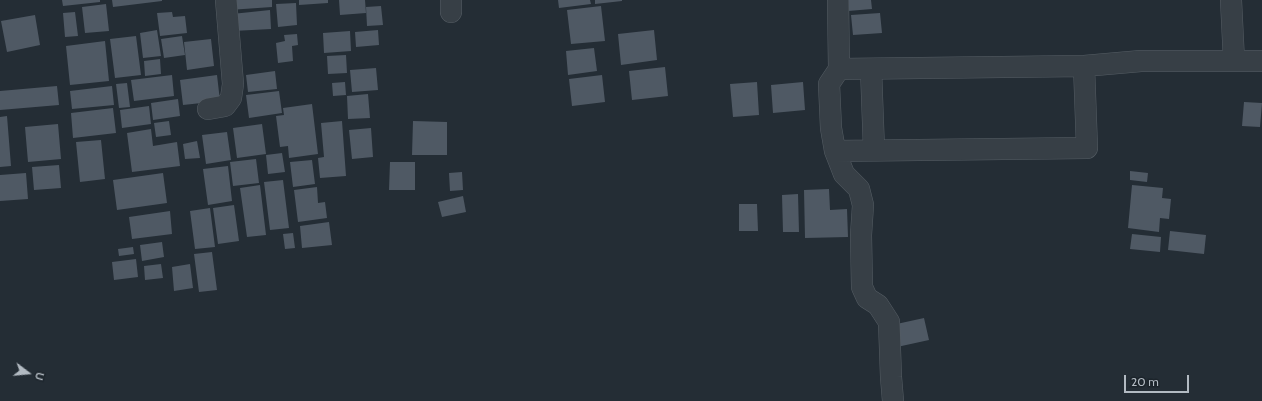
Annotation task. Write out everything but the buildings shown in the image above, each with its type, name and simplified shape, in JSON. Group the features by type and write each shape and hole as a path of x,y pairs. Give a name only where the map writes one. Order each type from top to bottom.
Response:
{"street":[{"path":"208,109 225,106 231,98 233,84 226,0"},
{"path":"838,0 839,68 829,84 829,112 835,151 844,174 858,189 863,205 861,235 862,288 867,298 878,305 889,322 890,377 893,401"},
{"path":"1231,0 1234,61"},
{"path":"839,68 871,69 1084,66 1142,61 1262,61"},
{"path":"835,151 874,150 1087,156 1084,66"},
{"path":"871,69 874,150"}]}
